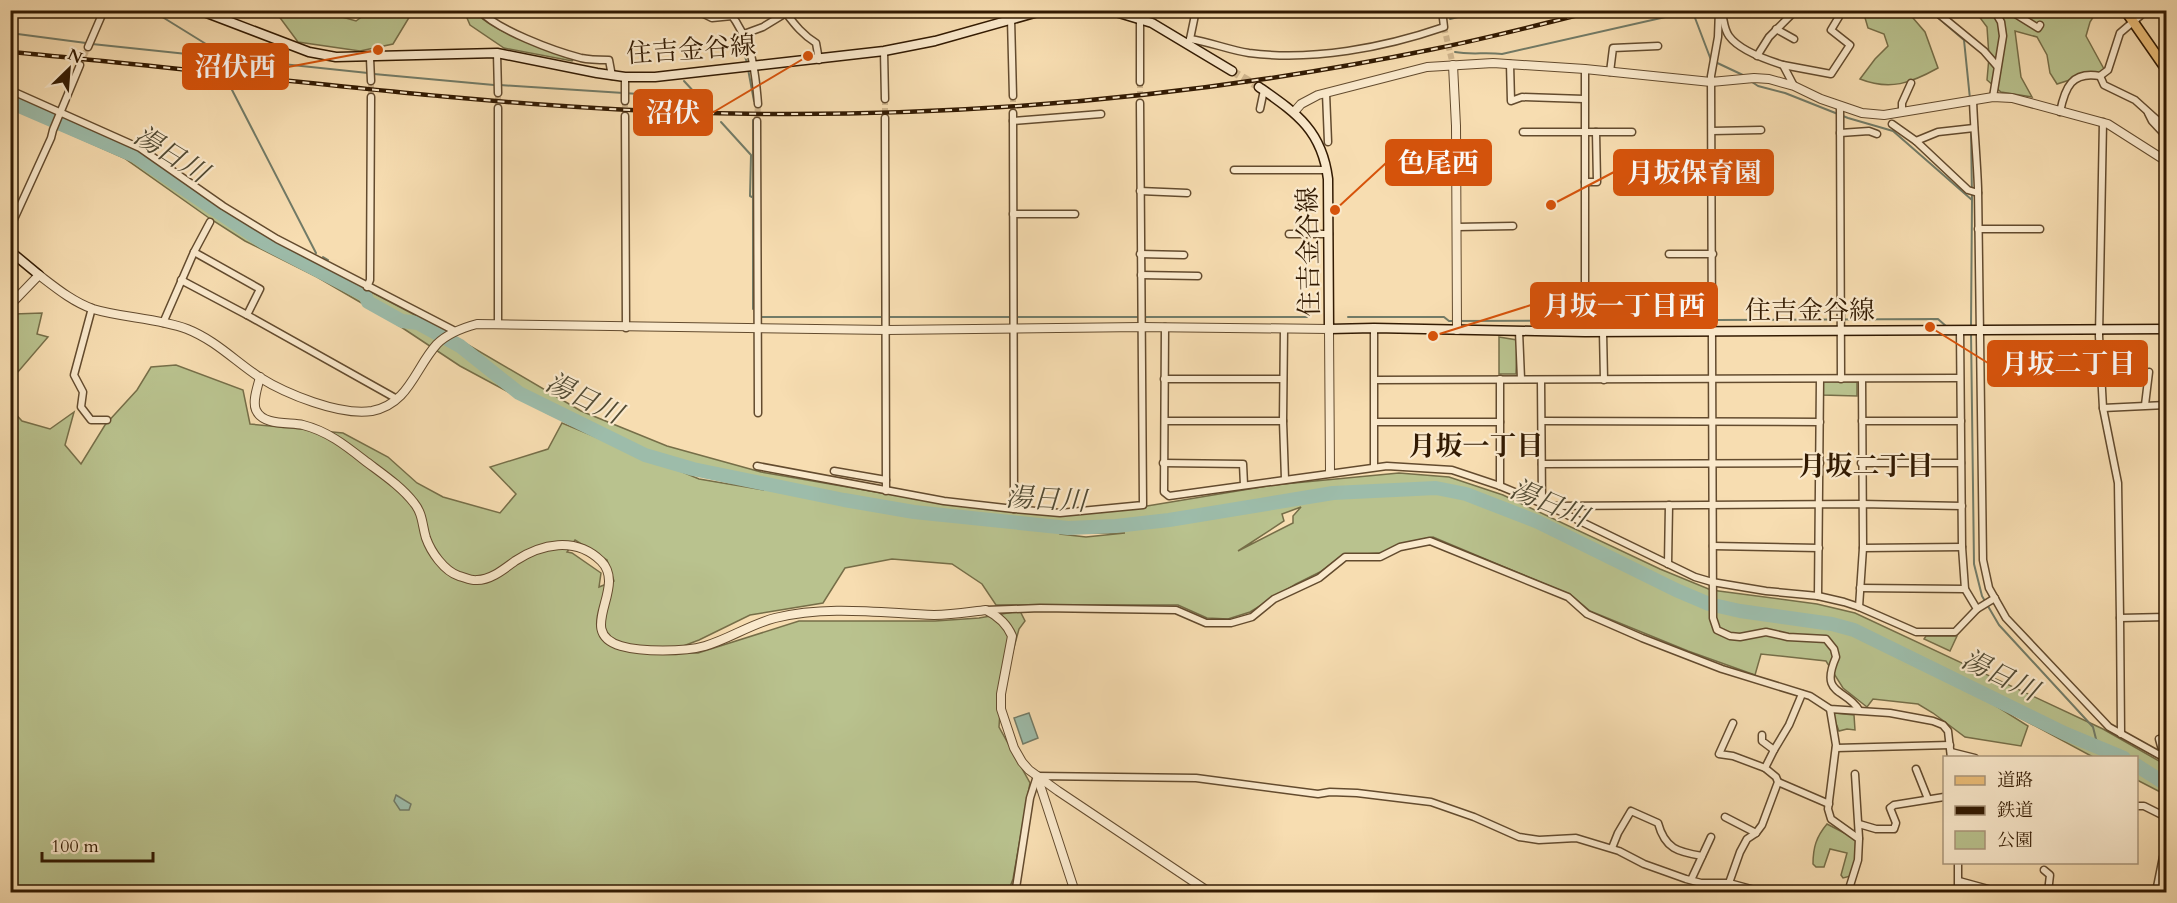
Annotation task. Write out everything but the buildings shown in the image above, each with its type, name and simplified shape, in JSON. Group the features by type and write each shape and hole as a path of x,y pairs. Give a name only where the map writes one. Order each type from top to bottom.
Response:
{"main road":[{"name":"住吉金谷線","path":"199,10 309,52 336,57 370,58 497,53 625,77 656,77 884,51 935,40 1045,10"},
{"path":"1109,10 1157,25 1189,41 1232,71"},
{"path":"2125,10 2166,69"},
{"name":"住吉金谷線","path":"1261,88 1294,112 1316,140 1327,170 1329,329 1457,323 1520,331 1585,328 1603,332 1713,328 1944,330 1961,333 1978,330 2166,329"},
{"path":"10,251 39,275"}],"street":[{"path":"88,47 104,10"},
{"path":"478,10 496,24 516,35 582,58 609,60 612,76"},
{"path":"696,10 712,18 730,13 744,34 755,67 758,104"},
{"path":"1196,10 1189,41 1211,42 1246,52 1284,55 1339,52 1424,34 1444,27 1442,10"},
{"path":"1720,10 1729,37 1757,56 1783,65 1831,74 1850,45 1831,30 1843,10"},
{"path":"1720,10 1711,82 1713,618 1717,630 1731,636 1740,637 1766,632 1788,637 1826,639 1834,649 1836,657 1831,669 1831,681 1837,691 1856,705 1859,710"},
{"path":"1757,56 1769,37 1796,10"},
{"path":"1934,10 1984,51 1997,66"},
{"path":"1993,97 2003,36 2001,22 1994,10"},
{"path":"2009,10 2038,27 2040,25"},
{"path":"2060,112 2064,94 2076,78 2088,74 2100,76 2108,70 2120,33 2147,10"},
{"path":"744,34 764,27 787,12 806,36 816,43 819,60"},
{"path":"1140,18 1140,82"},
{"path":"1011,19 1013,96"},
{"path":"1776,29 1794,39"},
{"path":"1610,72 1613,48 1658,46"},
{"path":"884,51 885,99"},
{"path":"497,53 498,93"},
{"path":"370,58 370,81"},
{"path":"1510,64 1511,100 1522,98 1584,99"},
{"path":"1294,112 1310,99 1326,93 1427,67 1510,64 1711,82 1769,79 1794,86 1840,107 1862,113 1884,115 1993,97 2012,98 2103,122 2166,161"},
{"path":"10,228 51,138 52,130 80,65"},
{"path":"1453,65 1456,126 1457,323"},
{"path":"1783,65 1794,86"},
{"path":"1585,69 1585,328"},
{"path":"2100,76 2104,85 2135,100 2166,128"},
{"path":"625,77 625,96"},
{"path":"1902,112 1902,104 1911,83"},
{"path":"1260,109 1261,88"},
{"path":"10,90 141,148 223,206 270,234 454,332"},
{"path":"1326,93 1328,142"},
{"path":"367,287 370,280 370,97"},
{"path":"1970,101 1978,192 1978,330 1983,560 1989,588 2006,618 2109,727 2165,758"},
{"path":"758,466 944,501 1014,509 1060,513 1143,505 1140,103"},
{"path":"1840,107 1841,379"},
{"path":"498,108 498,323"},
{"path":"2146,110 2152,121 2166,136"},
{"path":"1013,113 1014,509"},
{"path":"1013,121 1101,114"},
{"path":"625,116 626,328"},
{"path":"885,118 886,491"},
{"path":"757,121 758,414"},
{"path":"2103,122 2099,330 2103,408 2118,483 2121,734"},
{"path":"1892,124 1916,141 1968,190 1978,192"},
{"path":"1916,141 1938,132 1971,129"},
{"path":"1712,131 1761,130"},
{"path":"1840,133 1869,131 1877,135"},
{"path":"1523,132 1632,132"},
{"path":"1585,182 1597,182 1596,132"},
{"path":"1234,170 1327,170"},
{"path":"1140,191 1187,192"},
{"path":"1012,214 1075,214"},
{"path":"163,323 194,252 210,222"},
{"path":"1457,227 1513,226"},
{"path":"1978,229 2040,229"},
{"path":"1289,234 1329,234"},
{"path":"194,252 260,289 247,315"},
{"path":"1140,254 1184,255"},
{"path":"1669,254 1713,254"},
{"path":"10,305 39,275 64,294 92,308 184,328 201,336 222,348 260,377 294,395 348,410 372,411 397,399 411,385 438,343 454,332 477,324 626,328 886,330 1013,322 1141,321 1165,327 1329,329 1330,472"},
{"path":"1141,275 1198,276"},
{"path":"181,280 397,399"},
{"path":"1585,295 1632,296"},
{"path":"1653,296 1713,295"},
{"path":"92,308 74,375 83,392 81,406 91,420 107,420"},
{"path":"1165,327 1163,463 1164,492 1169,496 1374,467 1452,470 1500,486 1545,505 1695,577 1766,591 1818,596 1859,607 1916,632 1955,632 1977,609 1995,598"},
{"path":"1374,328 1374,467"},
{"path":"1284,329 1285,478"},
{"path":"1520,331 1521,379"},
{"path":"1603,332 1604,380"},
{"path":"1961,333 1959,378 1962,547 1965,589 1977,609"},
{"path":"2145,405 2149,372"},
{"path":"260,377 255,401 256,410 271,421 320,430 339,440 407,495 422,514 427,539 435,556 455,575 477,580 499,572 539,548 554,544 574,547 602,562 609,581 600,628 605,638 620,645 648,650 688,649 705,646 773,618 812,612 876,611 935,615 1040,608 1176,610 1206,623 1231,623 1252,617 1274,598 1319,578 1345,557 1380,557 1400,548 1430,541 1568,597 1587,614 1642,638 1722,669 1810,696 1830,709 1859,710 1933,720 1943,725 1948,731 1951,752"},
{"path":"1859,607 1863,548 1862,378"},
{"path":"1375,380 1959,378"},
{"path":"1164,379 1283,379"},
{"path":"1500,379 1500,486"},
{"path":"1818,596 1820,379"},
{"path":"1541,380 1545,505"},
{"path":"2103,408 2166,405"},
{"path":"1165,421 1283,422"},
{"path":"1542,421 1820,422"},
{"path":"1862,421 1961,421"},
{"path":"1375,422 1500,423"},
{"path":"1163,463 1243,464 1244,485"},
{"path":"1542,464 1820,463"},
{"path":"1861,463 1961,463"},
{"path":"834,471 886,480"},
{"path":"1545,505 1962,506"},
{"path":"1668,505 1668,564"},
{"path":"1713,546 1819,548"},
{"path":"1863,548 1962,547"},
{"path":"1860,588 1965,589"},
{"path":"986,610 1001,619 1012,636 1001,694 1001,709 1014,748 1022,762 1037,776 1209,892"},
{"path":"2120,618 2166,617"},
{"path":"1765,768 1789,725 1802,694"},
{"path":"1830,709 1836,748 1828,809 1831,819 1859,839"},
{"path":"1733,723 1719,754 1733,756 1765,768 1778,782 1829,804"},
{"path":"1762,735 1762,741 1774,750"},
{"path":"2165,758 2159,739 2166,738"},
{"path":"1836,748 1951,752 1967,756"},
{"path":"1916,769 1928,799"},
{"path":"1848,892 1858,860 1859,824 1856,774"},
{"path":"1037,776 1196,778 1318,794 1357,793 1431,802 1519,837 1539,840 1576,838 1612,848 1644,864 1691,880 1729,883 1762,892"},
{"path":"1014,892 1030,798 1037,776"},
{"path":"1037,776 1075,892"},
{"path":"1729,883 1747,839 1762,825 1778,782"},
{"path":"1859,824 1876,829 1894,829 1896,823 1890,808 1894,805 1943,797"},
{"path":"2138,806 2144,806 2166,817"},
{"path":"1612,848 1618,832 1631,811 1658,823 1662,837 1672,848 1702,855"},
{"path":"1725,817 1756,833"},
{"path":"1691,880 1711,837"},
{"path":"2156,892 2163,874 2166,852"},
{"path":"1958,864 1958,892"},
{"path":"2044,870 2050,875 2048,892"},
{"path":"1959,881 1999,892"},
{"path":"2022,892 2026,890 2035,892"}],"green space":[{"path":"2036,10 2041,13 2042,11 2097,11 2090,22 2086,36 2104,69 2095,77 2076,78 2057,84 2050,73 2047,55 2037,37 2015,31 2021,77 2032,97 2001,92 1987,80 1989,57 1987,27 1975,11"},
{"path":"275,11 326,11 356,21 370,11 413,11 393,44 360,51 298,42"},
{"path":"464,11 475,11 483,19 506,33 574,58 572,61 504,48 470,25"},
{"path":"1863,11 1907,11 1925,32 1938,68 1919,78 1900,84 1871,83 1860,79 1888,46 1884,34 1868,28"},
{"path":"11,92 155,160 237,219 268,238 436,326 581,411 667,446 761,472 882,493 1023,513 1141,507 1273,485 1399,473 1449,477 1503,495 1660,569 1711,590 1817,604 1855,613 2103,729 2166,765 2166,795 2138,781 2138,756 2091,756 1985,699 2028,726 2021,746 1965,737 1918,704 1873,699 1867,707 1843,688 1826,661 1761,654 1755,675 1688,651 1590,611 1571,595 1433,537 1409,542 1383,553 1343,555 1320,572 1250,612 1228,619 1207,618 1178,605 996,605 982,584 952,564 892,559 845,568 823,603 750,615 699,640 665,653 698,653 799,621 935,621 979,618 1020,611 1025,621 1019,629 1001,696 999,727 1030,783 1013,879 1008,892 11,892 11,409 22,421 50,429 74,412 65,445 81,464 105,425 137,390 151,367 176,365 243,390 250,424 343,433 388,457 417,483 443,497 500,513 516,494 490,467 548,449 562,423 627,450 549,414 460,366 389,319 317,277 245,241 124,158 11,108","holes":["661,463 692,474 764,490 699,479","1301,507 1293,516 1293,523 1238,551 1284,521 1282,514","1060,533 1125,533 1086,537 1060,534","575,540 607,560 614,581 599,587 601,573 567,552"]},
{"path":"42,313 37,334 48,337 11,380 11,317 14,314"},
{"path":"1499,337 1517,340 1516,374 1499,374"},
{"path":"1822,381 1857,382 1857,396 1822,395"},
{"path":"1926,636 1957,636 1950,651 1924,639"},
{"path":"1835,713 1854,715 1855,730 1839,731 1833,716"},
{"path":"1827,824 1856,839 1857,855 1851,876 1843,878 1841,875 1847,853 1830,849 1824,867 1816,867 1813,864 1816,843"}],"shaded area":[{"path":"1029,713 1038,738 1023,744 1014,718"},
{"path":"396,795 411,804 409,810 400,810 394,801"}],"waterway":[{"path":"151,10 206,44 216,60"},
{"path":"1450,19 1485,10"},
{"path":"1692,10 1711,60 1745,76"},
{"path":"1929,10 1964,40 1970,99"},
{"path":"1455,52 1502,54 1692,11"},
{"path":"732,21 737,29 747,63"},
{"path":"10,33 86,43"},
{"path":"92,44 368,73"},
{"path":"748,69 754,101"},
{"path":"374,74 494,85"},
{"path":"684,81 696,94"},
{"path":"1752,82 1848,118 1893,131 1972,200 1971,327"},
{"path":"500,85 639,94 697,95 704,102"},
{"path":"231,88 316,253"},
{"name":"湯日川","path":"10,102 135,156 263,242 365,295 368,302 402,321 418,323 460,346 519,393 645,455 693,469 844,500 914,512 1068,528 1169,520 1333,493 1436,488 1466,494 1538,522 1709,604 1740,611 1832,624 1854,630 2064,733 2119,756"},
{"path":"753,120 753,309"},
{"path":"721,122 751,155 750,196 752,197"},
{"path":"1971,128 1972,200"},
{"path":"323,257 328,260"},
{"path":"762,317 1310,317"},
{"path":"1348,317 1444,317 1449,321 1938,319 1947,327"},
{"path":"1971,332 1974,564 1982,596 1999,625 2093,727 2101,748"},
{"name":"湯日川","path":"2138,766 2166,784"}],"tunnel":[{"path":"1444,27 1453,65"},
{"path":"80,65 88,47"},
{"path":"1232,71 1259,87"},
{"path":"371,81 371,97"},
{"path":"1140,82 1140,103"},
{"path":"498,93 498,108"},
{"path":"1013,96 1013,113"},
{"path":"885,99 885,118"},
{"path":"625,101 625,116"},
{"path":"757,121 758,104"}],"railway":[{"path":"10,52 425,95 592,108 770,114 865,113 1056,103 1246,82 1434,49 1598,10"}],"place":[{"name":"沼伏西","path":"378,50"},
{"name":"沼伏","path":"808,56"},
{"name":"月坂保育園","path":"1551,205"},
{"name":"色尾西","path":"1335,210"},
{"name":"月坂二丁目","path":"1930,327"},
{"name":"月坂一丁目西","path":"1433,336"}],"district":[{"name":"月坂一丁目","path":"1476,446"},
{"name":"月坂二丁目","path":"1866,466"}]}
